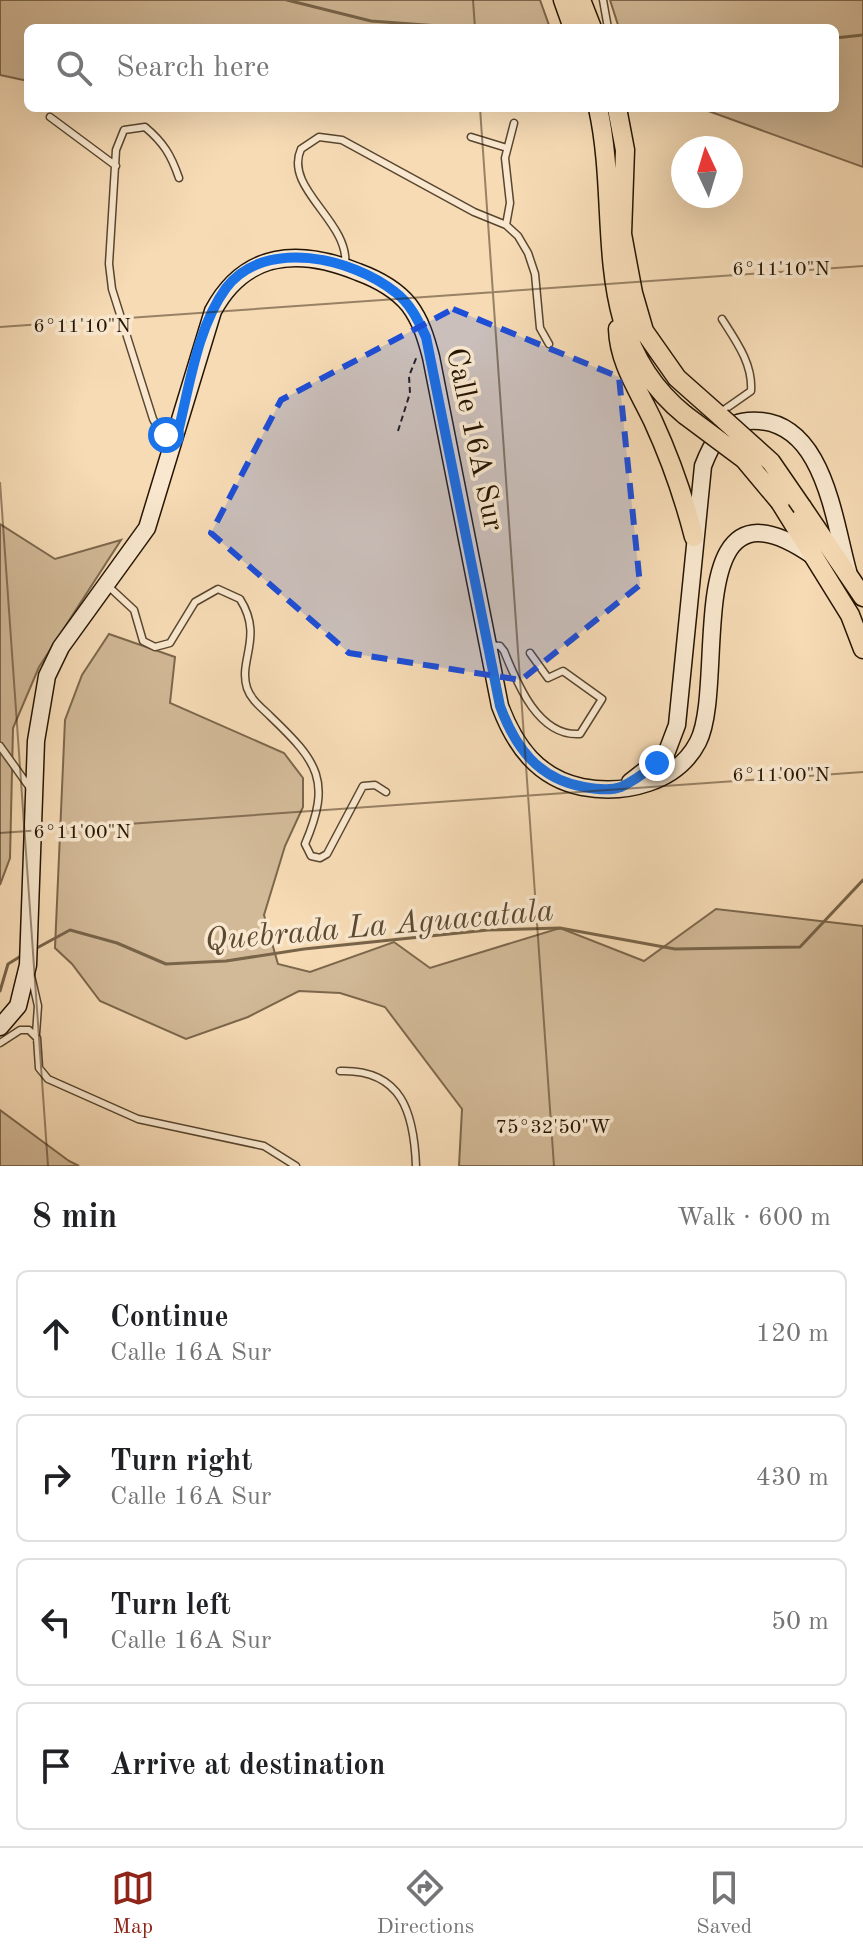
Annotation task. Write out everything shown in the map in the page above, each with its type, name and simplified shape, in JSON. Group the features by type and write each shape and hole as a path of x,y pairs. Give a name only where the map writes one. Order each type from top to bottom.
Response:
{"main road":[{"path":"599,112 608,166 618,335 626,367 659,435 686,504 694,537"},
{"path":"618,112 625,150 622,234 644,331 677,378 771,462 863,597"},
{"name":"Calle 16A Sur","path":"0,1027 18,1006 28,961 36,741 47,676 61,647 147,528 213,311 230,284 244,272 274,260 303,258 345,267 396,292 409,305 426,337 500,706 509,729 531,761 559,780 575,785 618,788 644,784 671,772 688,758 699,740 707,715 715,591 718,571 728,550 748,536 768,534 789,540 814,557"},
{"path":"618,310 649,379 685,415 744,459 780,502 850,615 863,649"},
{"path":"618,788 657,763 672,742 677,725 703,466 713,443 739,423 768,423 790,431 810,450 848,571"}],"lane":[{"path":"603,0 607,24"},
{"path":"50,117 116,166"},
{"path":"506,225 510,203 507,148 514,123"},
{"path":"176,440 158,428 153,419 112,289 109,264 116,150 124,130 145,127 169,149 179,178"},
{"path":"345,267 345,244 299,173 301,149 319,137 342,140 474,212 506,225 528,253 535,274 540,328 549,344"},
{"path":"471,137 507,148"},
{"path":"720,416 751,391 752,379 747,360 722,319"},
{"path":"107,585 134,610 143,641 155,647 170,643 202,596 218,589 240,599 251,631 246,676 250,694 306,752 319,779 321,795 305,844 311,856 320,858 327,854 363,786 375,785 386,792"},
{"path":"489,645 500,646 504,651 517,682 538,714 571,734 580,734 602,699 563,671 548,678 530,653"},
{"path":"0,746 34,792"},
{"path":"28,961 36,989 39,1068 48,1079 138,1119 264,1146 296,1166"},
{"path":"0,1043 20,1030 36,1034"},
{"path":"340,1071 356,1070 382,1079 402,1098 409,1112 416,1166"}],"path":[{"path":"398,431 410,393 411,370 426,337"}],"highlighted area":[{"path":"453,309 619,377 640,585 521,680 349,653 211,533 281,400"}],"shaded area":[{"path":"0,0 540,0 549,24 24,24 24,80 0,75"},
{"path":"610,0 863,0 863,167 711,112 839,112 839,24 618,24"},
{"path":"0,524 55,559 121,540 39,667 13,728 10,858 0,885"},
{"path":"109,634 175,657 170,703 284,753 303,778 303,807 285,846 264,915 278,964 310,972 394,942 430,968 560,928 644,961 716,909 863,926 863,1166 459,1166 462,1109 385,1007 340,993 299,991 248,1017 186,1039 100,1001 72,964 55,948 65,720 82,675"},
{"path":"0,1110 69,1161 79,1166 0,1166"}],"waterway":[{"path":"287,0 371,21 412,24"},
{"path":"839,38 863,35"},
{"name":"Quebrada La Aguacatala","path":"35,949 70,930 117,943 166,964 226,961 304,949 488,930 560,928 675,949 800,947 863,880"},
{"name":"Quebrada La Aguacatala","path":"0,991 8,964 21,956"}],"route":[{"path":"166,435 176,440 213,311 230,284 244,272 274,260 317,259 375,279 396,292 409,305 426,337 500,706 519,748 531,761 559,780 590,788 618,788 657,763"}]}
